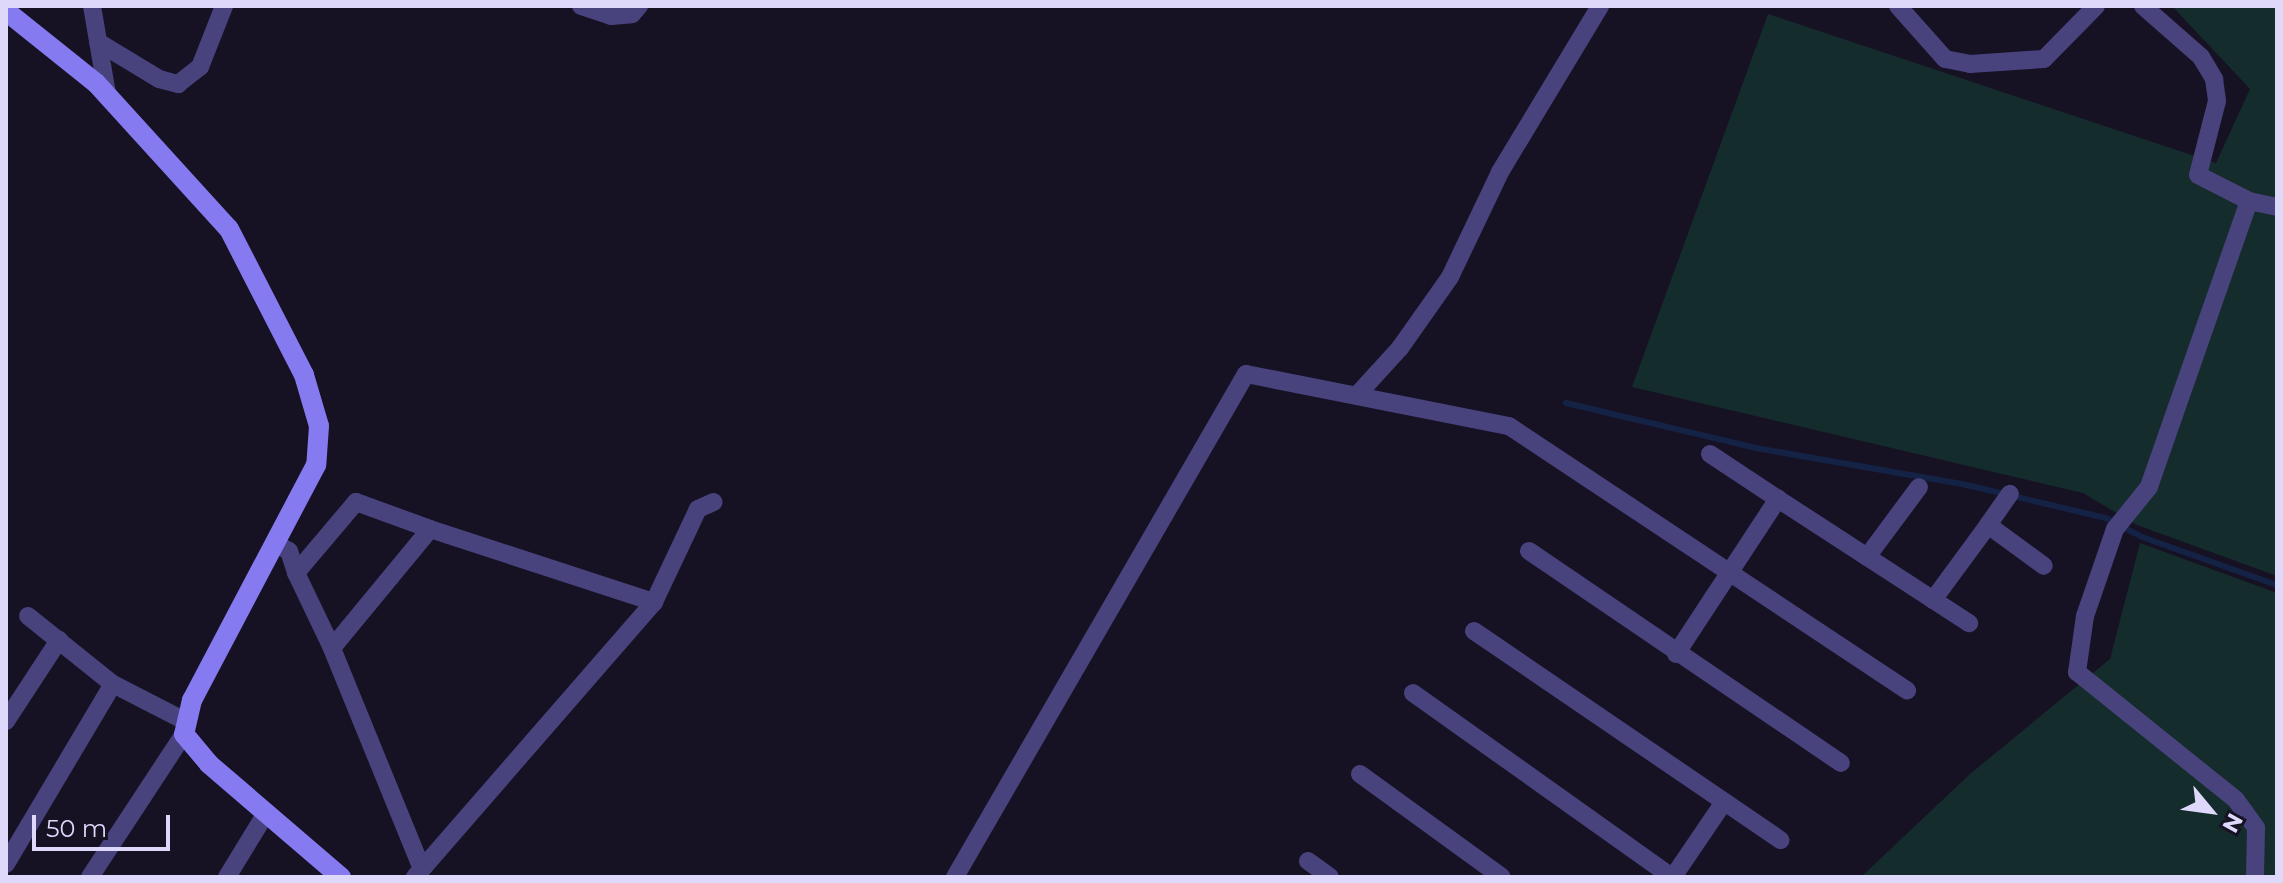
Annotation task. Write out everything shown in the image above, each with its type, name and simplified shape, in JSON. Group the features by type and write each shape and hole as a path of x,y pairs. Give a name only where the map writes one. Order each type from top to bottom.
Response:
{"street":[{"path":"92,6 107,94"},
{"path":"98,42 159,79 178,84 200,67 224,6"},
{"path":"581,6 611,16 632,14 639,6"},
{"path":"1358,394 1400,348 1450,277 1500,172 1600,6"},
{"path":"1898,6 1945,59 1970,64 2044,59 2096,6"},
{"path":"2143,6 2201,57 2214,79 2217,101 2198,175 2249,201 2277,207"},
{"path":"6,11 107,94 237,239 304,375 319,426 318,451 185,727 90,877"},
{"path":"2249,201 2149,487 2115,529 2085,616 2077,672 2236,800 2256,828 2255,877"},
{"path":"955,877 1246,374 1509,426 1907,690"},
{"path":"1710,454 1969,623"},
{"path":"1867,557 1919,487"},
{"path":"1933,600 2010,494"},
{"path":"1676,654 1778,499"},
{"path":"296,573 356,502 654,602"},
{"path":"275,543 289,551 296,573 332,648 418,873 654,602 693,517 714,502"},
{"path":"1988,525 2044,566"},
{"path":"332,648 430,529"},
{"path":"1529,551 1676,654 1841,763"},
{"path":"28,616 113,684 185,727 202,758 341,877"},
{"path":"1474,631 1780,840"},
{"path":"6,721 59,640"},
{"path":"6,864 113,684"},
{"path":"1413,693 1673,877 1724,802"},
{"path":"1360,774 1502,877"},
{"path":"227,877 266,813"},
{"path":"1308,861 1330,877"}],"green space":[{"path":"2172,6 2277,6 2277,576 2137,525 2083,493 1632,387 1768,14 2216,163 2250,89"},
{"path":"2140,543 2277,593 2277,877 1861,877 1970,774 2110,659"}],"waterway":[{"path":"1566,403 1756,448 1962,484 2106,518 2142,537 2277,585"}]}
